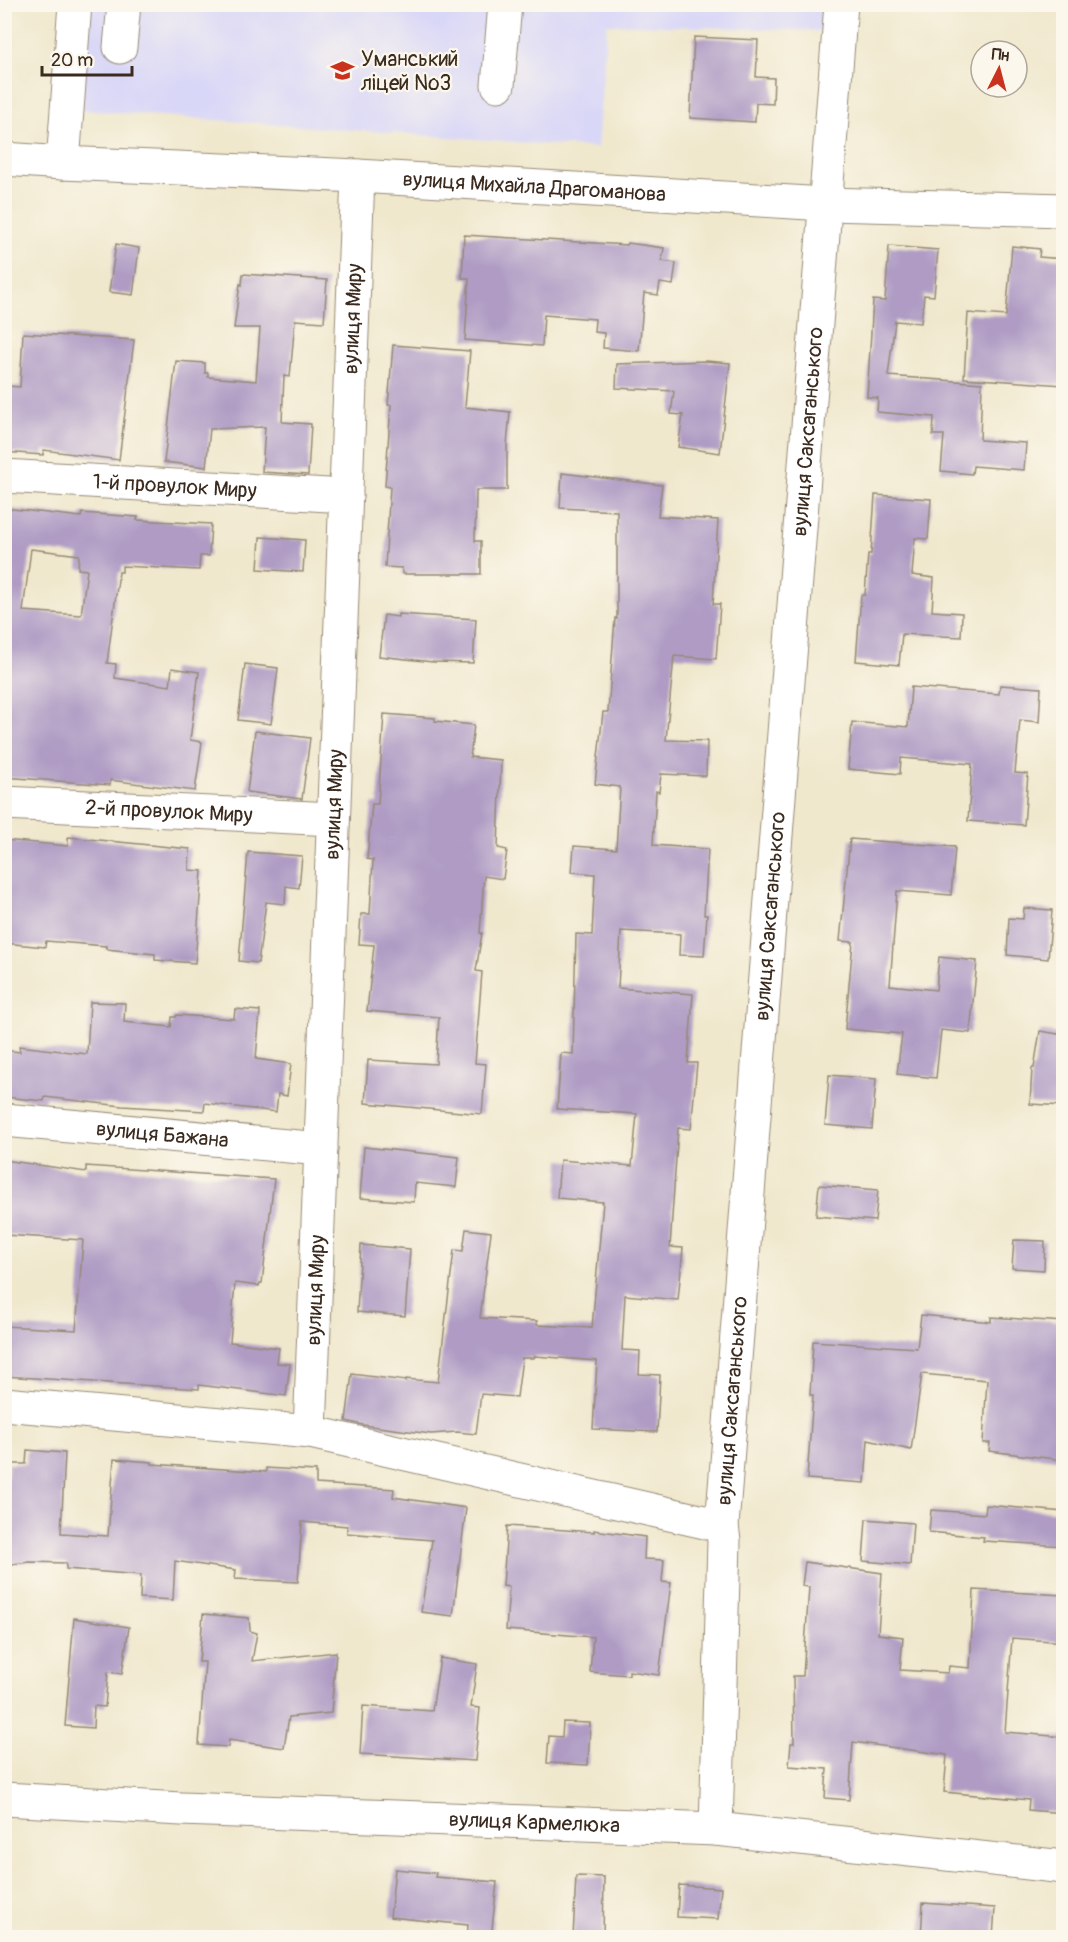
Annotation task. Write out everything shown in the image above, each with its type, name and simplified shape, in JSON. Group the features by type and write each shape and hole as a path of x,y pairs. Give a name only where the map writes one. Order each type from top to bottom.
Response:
{"street":[{"path":"63,163 75,4"},
{"path":"120,47 124,4"},
{"path":"498,85 505,4"},
{"name":"вулиця Саксаганського","path":"716,1829 724,1541 722,1526 841,4"},
{"name":"вулиця Михайла Драгоманова","path":"4,159 358,176 825,204 1064,210"},
{"name":"вулиця Миру","path":"310,1432 358,176"},
{"name":"1-й провулок Миру","path":"4,476 346,496"},
{"name":"2-й провулок Миру","path":"4,802 333,819"},
{"name":"вулиця Бажана","path":"4,1120 321,1149"},
{"path":"4,1404 310,1432 722,1526"},
{"name":"вулиця Кармелюка","path":"4,1798 181,1809 716,1829 1064,1867"}],"shaded area":[{"name":"Уманський ліцей №3","path":"89,5 825,5 823,31 607,24 597,148 81,110"}],"building":[{"path":"694,37 758,40 756,77 774,78 773,104 756,103 755,122 690,118"},
{"path":"464,235 627,245 628,243 664,248 662,261 676,263 673,285 660,283 658,295 644,293 639,351 603,348 604,333 594,332 595,319 544,315 542,346 465,340 469,278 462,278"},
{"path":"116,244 139,248 133,295 109,292"},
{"path":"889,246 938,250 934,296 924,295 921,323 895,321 888,376 982,383 980,440 1026,443 1024,470 973,466 972,474 941,471 944,435 933,435 934,417 877,412 878,398 867,397 873,300 885,301"},
{"path":"1012,246 1040,249 1039,257 1064,259 1064,385 964,378 968,313 1006,316"},
{"path":"243,274 327,280 324,322 295,320 290,377 284,376 282,422 311,424 308,475 262,472 265,427 210,429 206,467 164,462 176,361 205,363 205,373 208,373 208,377 256,381 260,328 234,328"},
{"path":"23,333 134,340 119,460 44,450 43,455 4,452 8,386 20,387"},
{"path":"393,345 470,351 465,407 510,412 507,490 476,490 475,541 481,541 481,574 402,574 402,568 385,567 390,487 385,486"},
{"path":"706,361 730,363 720,453 678,447 683,415 671,414 674,391 616,388 617,364"},
{"path":"562,473 662,485 658,516 718,520 713,604 720,604 716,659 674,656 666,740 707,741 706,776 661,774 659,792 656,791 653,845 708,849 704,956 679,955 680,934 621,931 618,988 693,994 688,1063 697,1063 691,1129 678,1128 670,1247 683,1248 678,1300 625,1295 622,1350 640,1351 639,1374 660,1375 657,1432 593,1429 597,1361 535,1356 534,1358 522,1358 517,1397 481,1394 476,1434 457,1432 431,1434 363,1425 346,1421 352,1374 406,1381 406,1379 438,1382 454,1250 463,1251 466,1229 491,1232 480,1318 537,1321 537,1325 592,1328 603,1202 557,1198 560,1160 632,1166 637,1114 557,1109 561,1053 573,1054 576,934 592,935 595,874 572,872 574,846 616,849 620,787 595,784 603,712 608,712 615,618 617,619 617,511 560,508"},
{"path":"875,495 931,499 928,539 915,538 912,575 934,578 932,611 962,613 961,637 902,634 899,665 856,661 861,595 865,595 868,554 871,554"},
{"path":"4,508 81,517 82,513 138,517 137,520 211,524 209,556 200,556 199,570 122,566 122,572 119,572 107,663 116,664 115,678 170,686 172,668 199,672 190,740 202,742 195,791 110,780 110,785 4,777 4,674 9,640 4,639","holes":["31,549 79,555 78,569 87,570 81,615 23,611"]},
{"path":"260,537 305,540 303,572 258,569"},
{"path":"398,614 476,619 473,663 433,662 379,656 384,615 398,617"},
{"path":"245,664 278,668 271,724 238,720"},
{"path":"1000,685 1041,688 1039,722 1020,720 1015,773 1028,774 1024,825 968,821 972,764 901,758 900,774 848,769 852,722 908,727 911,687 999,694"},
{"path":"384,714 435,718 435,721 474,725 470,757 501,760 498,848 507,850 503,879 484,876 480,933 482,933 476,971 482,972 475,1063 486,1064 482,1114 365,1103 368,1060 436,1064 439,1017 367,1011 374,945 359,944 361,914 370,914 373,860 367,859 372,804 378,804"},
{"path":"255,731 310,738 302,799 247,792"},
{"path":"68,837 190,849 189,870 202,871 195,963 155,960 155,954 106,949 106,946 46,941 45,947 4,943 4,840 68,846"},
{"path":"850,839 955,847 951,895 897,891 890,985 936,990 939,957 977,961 970,1033 941,1030 936,1078 897,1074 902,1034 845,1029 853,942 840,941"},
{"path":"248,852 302,856 299,888 286,886 285,904 266,902 258,963 239,961"},
{"path":"1024,908 1052,910 1048,959 1007,955 1009,918 1023,919"},
{"path":"90,1002 125,1003 124,1022 171,1027 172,1017 177,1015 234,1019 235,1009 260,1011 256,1059 291,1064 287,1096 278,1094 276,1112 205,1103 204,1111 122,1106 45,1097 44,1101 4,1097 4,1050 20,1052 19,1046 87,1054"},
{"path":"1040,1031 1064,1035 1064,1106 1030,1104 1032,1068 1034,1068"},
{"path":"829,1075 876,1079 872,1129 825,1125"},
{"path":"364,1147 459,1157 456,1187 415,1183 414,1202 360,1198"},
{"path":"4,1160 86,1172 86,1166 274,1179 262,1283 259,1286 235,1283 230,1342 279,1348 277,1363 290,1364 286,1396 199,1385 199,1389 4,1376 4,1326 76,1330 83,1240 4,1235"},
{"path":"819,1185 878,1190 875,1221 816,1216"},
{"path":"1014,1240 1045,1241 1044,1270 1012,1268"},
{"path":"361,1245 410,1249 405,1316 357,1312"},
{"path":"921,1315 991,1322 991,1317 1064,1322 1064,1460 989,1451 990,1443 983,1443 987,1380 922,1374 911,1450 868,1440 865,1483 807,1479 813,1395 810,1395 813,1341 917,1348"},
{"path":"27,1450 65,1453 61,1533 108,1536 114,1459 266,1472 266,1468 316,1471 316,1484 394,1489 393,1497 466,1508 453,1616 421,1612 432,1540 347,1533 347,1526 302,1522 298,1582 235,1579 236,1570 175,1561 173,1600 140,1598 141,1575 66,1569 66,1563 30,1562 4,1565 8,1464 26,1464"},
{"path":"986,1505 1064,1512 1064,1546 983,1541 984,1537 929,1532 931,1510 985,1514"},
{"path":"866,1519 913,1523 910,1565 863,1561"},
{"path":"507,1526 594,1532 594,1530 645,1537 644,1559 664,1560 662,1582 671,1583 659,1675 629,1671 629,1675 590,1672 593,1637 506,1630 509,1587 503,1586"},
{"path":"805,1562 882,1573 878,1634 903,1637 900,1670 948,1673 949,1666 970,1668 974,1590 1064,1595 1064,1642 1012,1638 1005,1732 1064,1737 1064,1813 1028,1810 1029,1800 944,1792 947,1755 853,1742 849,1800 825,1798 827,1769 789,1766 791,1743 794,1743 793,1676 803,1676 809,1587 802,1586"},
{"path":"203,1614 249,1618 250,1631 257,1633 252,1661 336,1652 331,1713 289,1717 284,1748 229,1740 228,1747 199,1745 205,1662 199,1662"},
{"path":"74,1618 129,1627 122,1674 108,1672 105,1707 94,1706 93,1728 65,1726"},
{"path":"440,1658 477,1664 471,1707 480,1708 475,1761 360,1754 363,1706 432,1711"},
{"path":"563,1722 590,1723 588,1765 547,1763 549,1736 562,1737"},
{"path":"395,1869 436,1873 435,1877 497,1882 491,1938 467,1938 468,1925 390,1917"},
{"path":"576,1876 604,1877 603,1938 573,1938"},
{"path":"679,1885 721,1888 718,1919 677,1917"},
{"path":"923,1903 995,1908 993,1938 921,1938"}],"place":[{"name":"Уманський ліцей №3","path":"343,71"}]}
